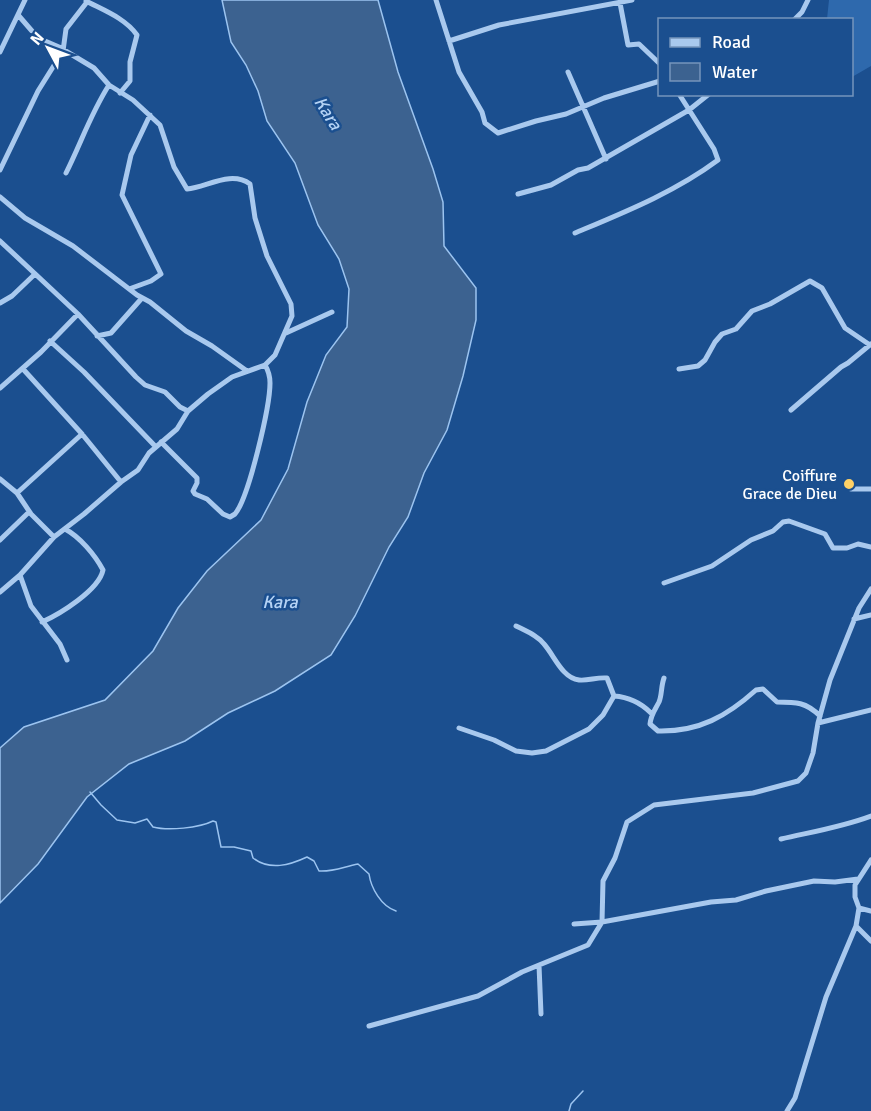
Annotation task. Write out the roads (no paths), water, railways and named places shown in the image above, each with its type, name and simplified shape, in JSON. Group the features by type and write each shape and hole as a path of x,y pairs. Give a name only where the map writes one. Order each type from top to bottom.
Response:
{"street":[{"path":"0,52 25,0"},
{"path":"436,0 459,72 482,112 485,123 498,133 566,114 604,98 658,82"},
{"path":"449,41 499,25 632,0"},
{"path":"796,18 808,0"},
{"path":"0,170 38,92 63,51 66,29 86,1 126,24 137,35 130,62 130,81 120,93"},
{"path":"620,3 628,45 639,44 658,62"},
{"path":"0,592 20,575 54,537 120,482 138,470 155,446 177,429 188,411 221,384 265,365 275,355 292,316 291,304 267,256 253,208 250,184 240,178 231,178 187,189 174,166 160,125 133,100 109,86 94,68 38,38 19,16"},
{"path":"568,72 606,159"},
{"path":"66,173 90,117 109,86"},
{"path":"575,233 650,201 690,180 718,160 714,149 680,96"},
{"path":"518,194 551,185 606,159 689,110 706,96"},
{"path":"129,289 151,281 161,274 122,195 131,155 150,115"},
{"path":"0,197 25,218 61,238 150,302 186,332 212,346 247,371"},
{"path":"0,241 78,314 136,377 145,385 165,392 180,407 188,411"},
{"path":"0,303 12,296 35,274"},
{"path":"679,369 698,366 705,360 722,334 736,330 752,311 770,304 810,281 822,288 845,328 871,344 791,410"},
{"path":"97,336 111,333 142,298"},
{"path":"286,333 332,312"},
{"path":"0,388 23,369 78,314"},
{"path":"50,342 84,372 155,446"},
{"path":"161,442 197,478 193,491 195,494 215,505 223,514 230,517 235,514 247,490 268,398 270,382 265,365"},
{"path":"23,369 82,434 120,482"},
{"path":"17,493 82,434"},
{"path":"0,479 17,493 29,512 54,537"},
{"path":"851,489 871,489"},
{"path":"0,540 29,512"},
{"path":"664,583 712,566 751,540 773,531 783,522 789,521 825,534 833,548 847,548 858,544 871,547"},
{"path":"42,622 60,614 96,583 103,570 75,536 65,529"},
{"path":"20,575 27,597 42,622 60,644 68,660"},
{"path":"369,1026 478,996 539,965 588,945 602,922 601,889 603,881 615,858 627,822 654,805 753,793 798,781 806,773 813,753 818,723 830,680 854,620 871,589"},
{"path":"854,620 871,615"},
{"path":"516,626 545,644 566,674 578,680 607,678 614,696"},
{"path":"664,678 660,689 660,700 651,713 650,724 658,732 693,728 710,723 722,717 756,690 763,689 777,702 796,701 806,704 820,716"},
{"path":"614,696 633,700 651,713"},
{"path":"459,728 494,740 516,751 532,753 546,751 589,729 603,715 614,696"},
{"path":"818,723 871,710"},
{"path":"781,839 832,826 849,825 871,816"},
{"path":"787,1111 799,1088 826,998 856,926 859,908 855,897 858,879 871,860"},
{"path":"574,924 628,919 711,902 736,900 814,881 835,882 858,879"},
{"path":"859,908 871,911"},
{"path":"856,926 871,941"},
{"path":"539,965 541,1014"}],"water":[{"name":"Kara","path":"222,0 378,0 398,72 443,202 444,246 476,288 476,320 463,376 447,430 424,473 408,517 389,547 355,616 331,655 275,691 228,713 185,741 129,764 87,797 38,864 0,903 0,748 24,727 105,700 153,651 178,608 207,571 261,520 288,469 307,402 326,355 347,327 349,289 339,259 318,225 295,163 267,121 258,91 246,65 231,42"}],"waterway":[{"path":"90,792 117,820 135,823 147,819 153,827 167,829 216,822 221,847 251,851 253,858 273,866 307,857 314,861 319,871 358,864 369,874 374,891 381,901 396,911"},
{"path":"569,1111 571,1104 583,1091"}],"place":[{"name":"Coiffure Grace de Dieu","path":"849,484"}]}
